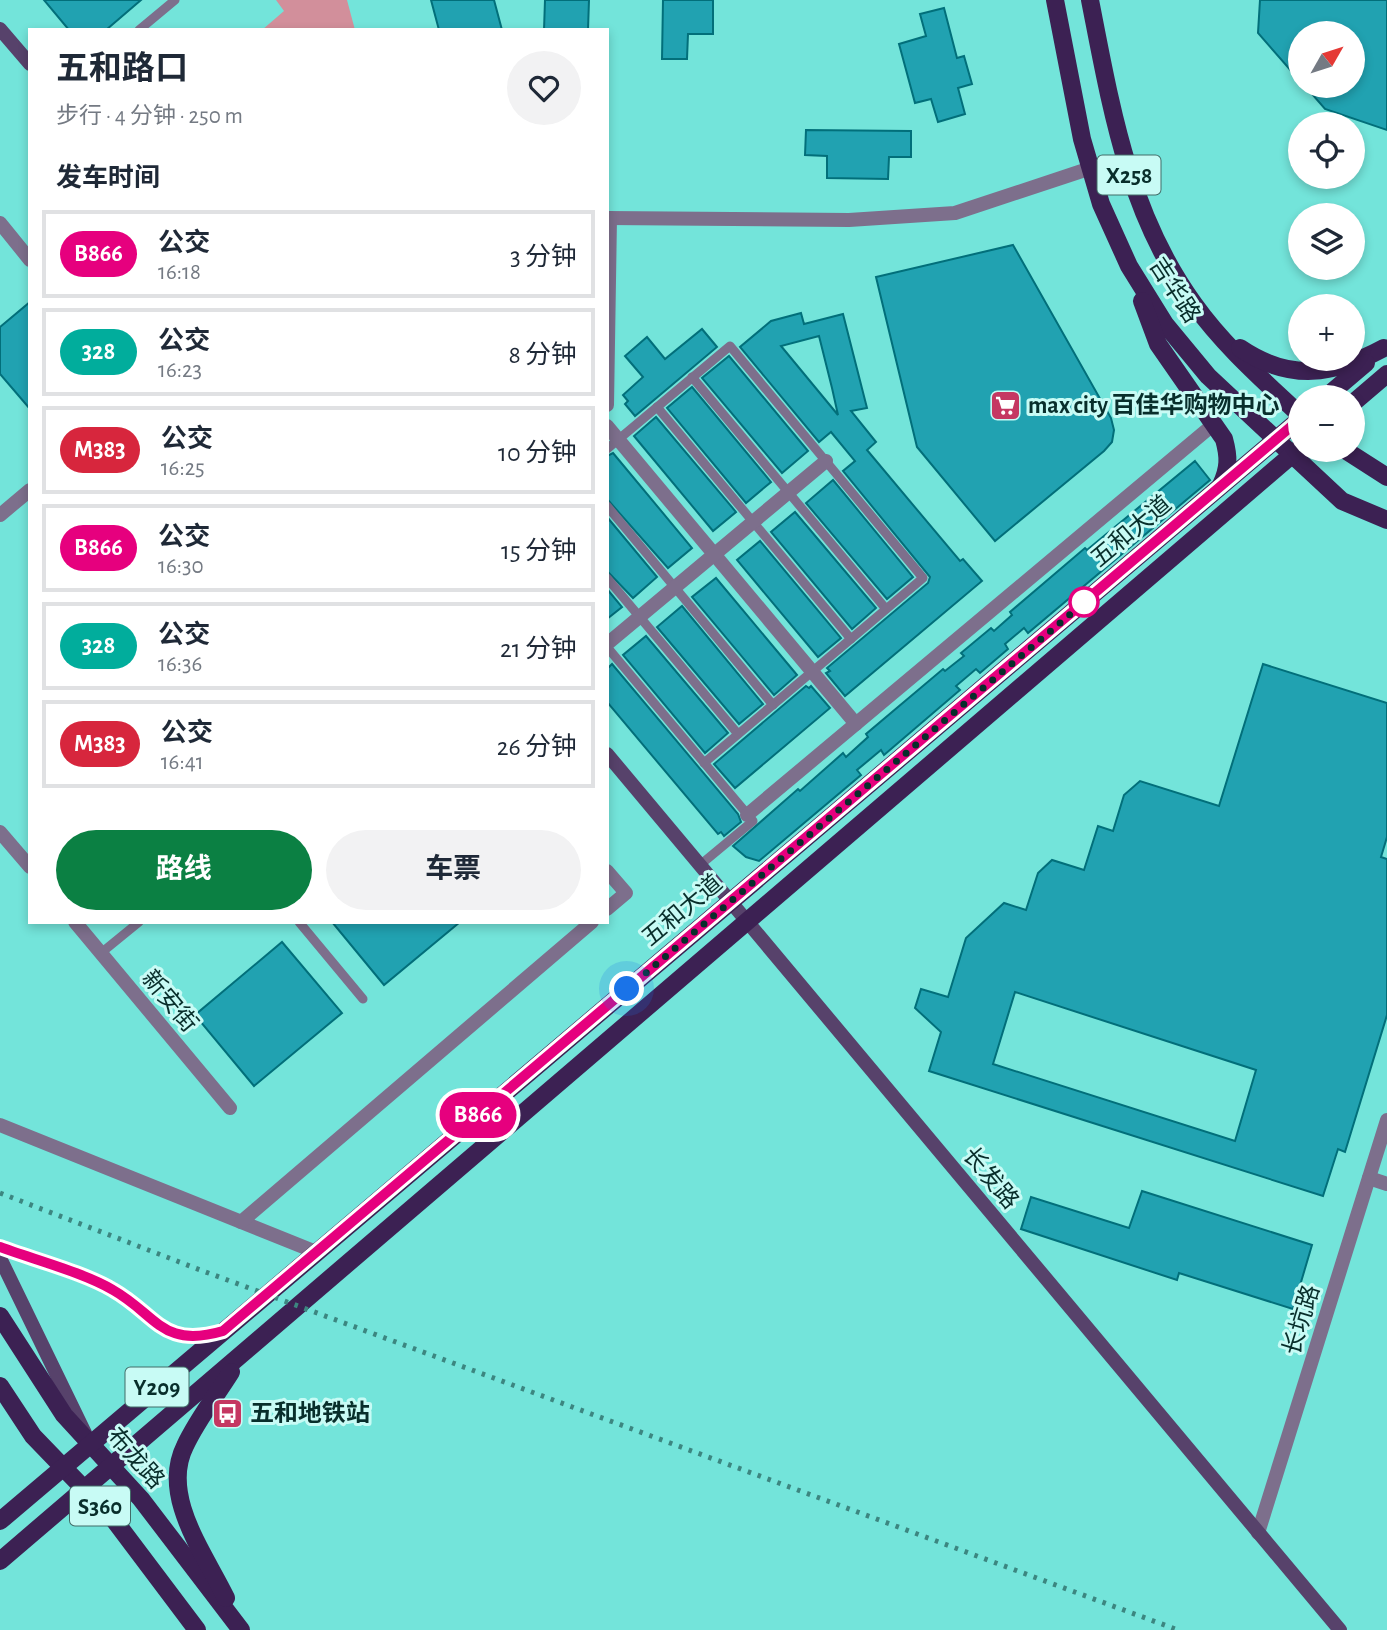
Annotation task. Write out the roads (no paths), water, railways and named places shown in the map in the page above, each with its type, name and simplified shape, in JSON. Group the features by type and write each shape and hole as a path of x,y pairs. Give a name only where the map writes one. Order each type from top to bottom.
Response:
{"main road":[{"name":"吉华路","path":"1055,0 1082,139 1101,204 1129,266 1165,324 1208,376 1276,440 1288,447"},
{"name":"吉华路","path":"1090,0 1116,131 1134,191 1160,250 1193,303 1215,330 1288,405"},
{"path":"1129,266 1157,344 1191,396 1224,439 1228,456 1227,472 1219,488"},
{"path":"1215,330 1256,359 1284,368 1303,370 1336,370 1386,347"},
{"path":"1340,385 1386,347"},
{"path":"1365,393 1387,374"},
{"name":"五和大道","path":"0,1521 1288,428"},
{"name":"五和大道","path":"0,1561 1288,459"},
{"name":"吉华路","path":"1305,462 1342,501 1387,520"},
{"path":"1364,462 1387,477"},
{"name":"布龙路","path":"0,1316 64,1415 141,1499 241,1630"},
{"path":"241,1630 182,1509 177,1484 185,1446 242,1355"},
{"name":"S360","path":"0,1386 33,1436 115,1521 197,1630"}],"street":[{"path":"0,29 28,62"},
{"path":"609,218 849,220 955,213 1091,168"},
{"path":"0,223 28,258"},
{"path":"747,814 1214,424"},
{"path":"613,444 715,554 856,724"},
{"path":"609,643 826,461"},
{"path":"0,515 28,492"},
{"name":"长发路","path":"609,756 1340,1630"},
{"path":"0,832 28,865"},
{"path":"609,873 626,893 609,907"},
{"name":"新安街","path":"77,924 230,1108"},
{"path":"241,1222 590,924"},
{"name":"长坑路","path":"1258,1533 1387,1120"},
{"path":"0,1125 316,1252"},
{"path":"1369,1178 1387,1184"},
{"path":"0,1247 113,1290 165,1330 200,1336 223,1331"},
{"path":"0,1258 90,1444"}],"lane":[{"path":"141,28 171,1"},
{"path":"613,444 730,346 923,578 704,763"},
{"path":"692,377 886,610"},
{"path":"657,407 851,639"},
{"path":"609,508 773,705"},
{"path":"609,580 738,734"},
{"path":"609,647 753,821 700,865"},
{"path":"101,953 136,924"},
{"path":"301,924 363,999"}],"railway":[{"path":"0,1193 203,1271 1178,1630"}],"place":[{"name":"max city 百佳华购物中心","path":"1005,405"},
{"name":"五和地铁站","path":"227,1413"}]}
